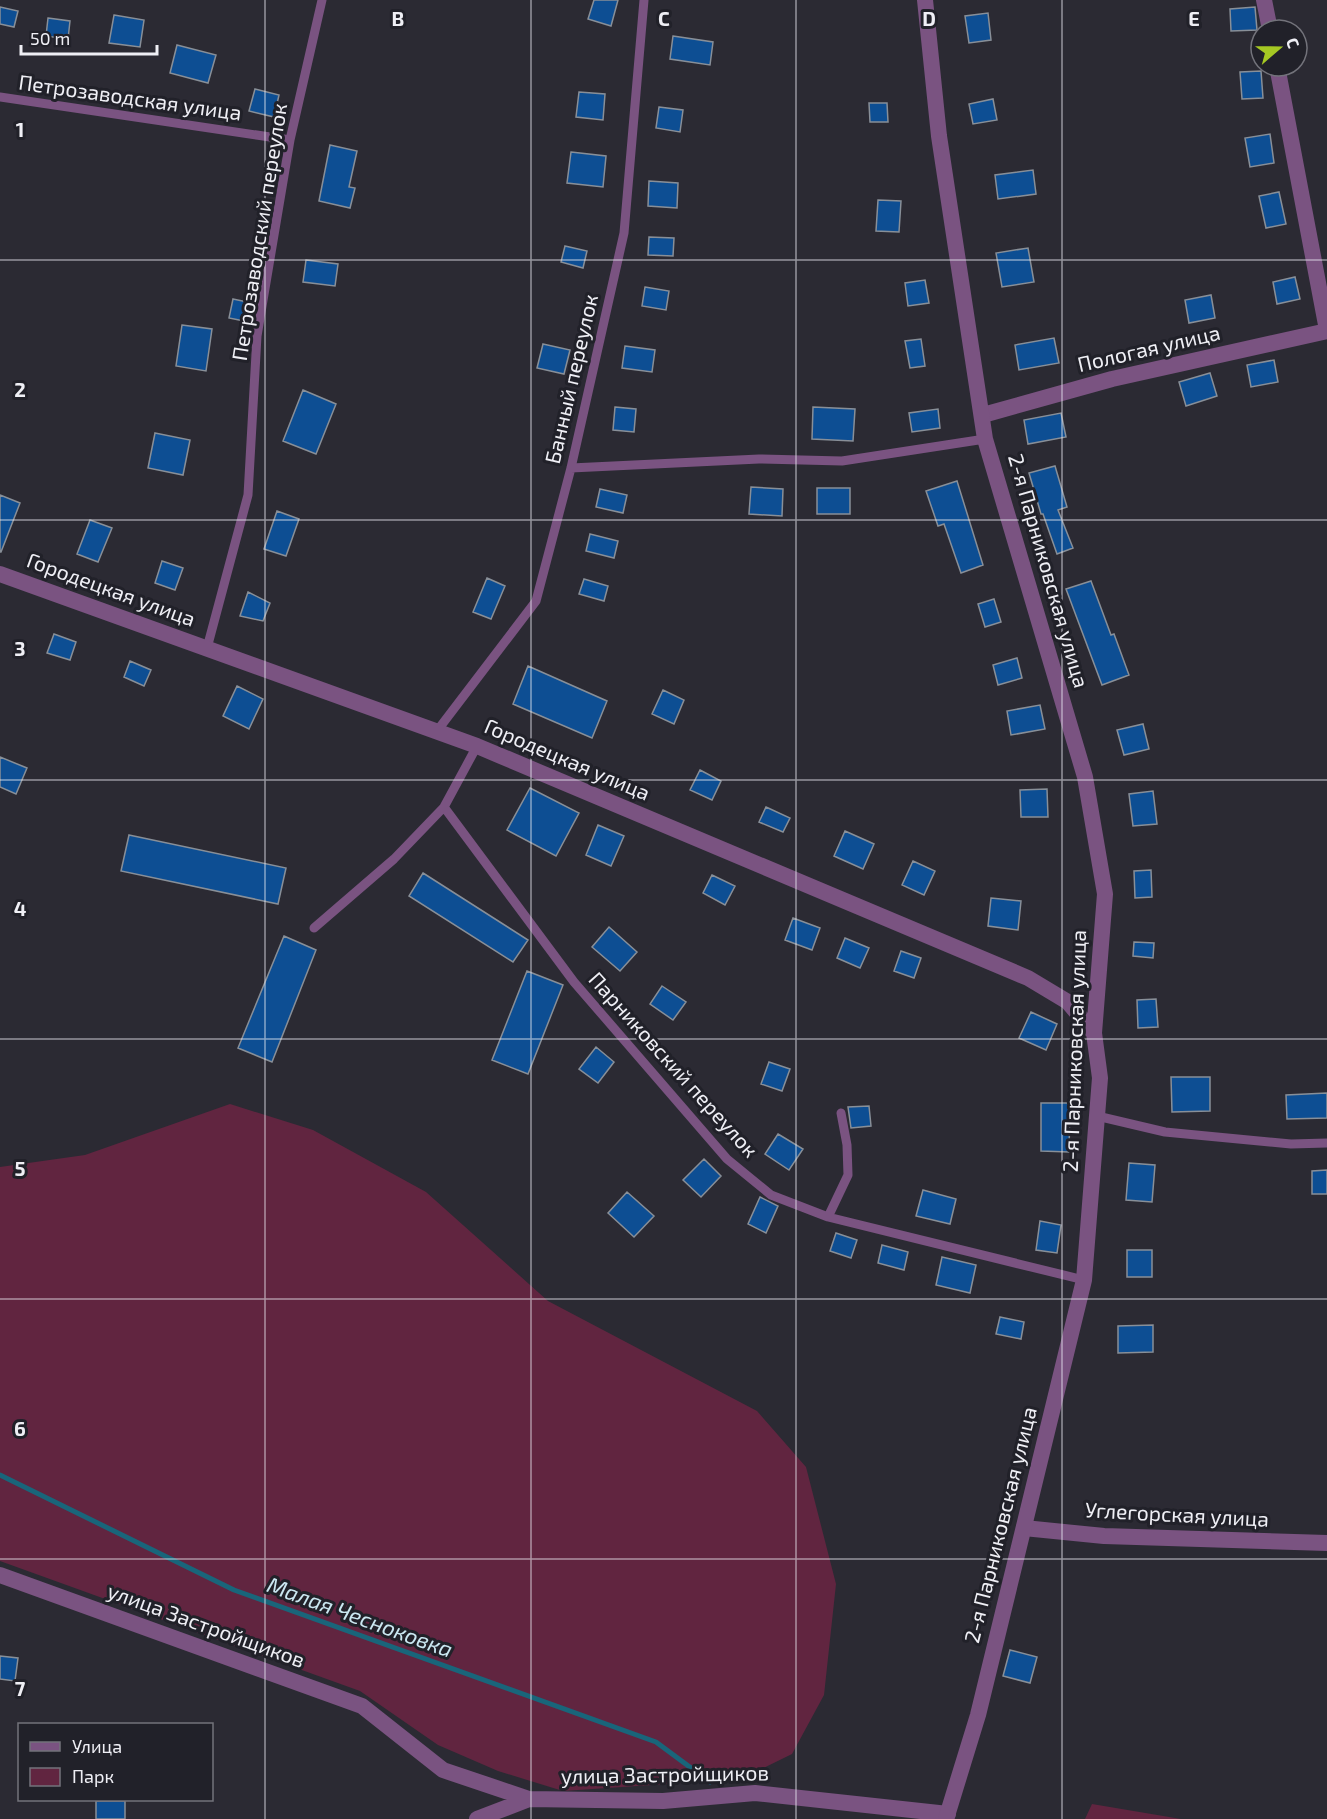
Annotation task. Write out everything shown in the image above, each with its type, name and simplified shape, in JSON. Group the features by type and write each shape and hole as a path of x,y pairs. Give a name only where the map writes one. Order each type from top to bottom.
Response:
{"street":[{"name":"2-я Парниковская улица","path":"925,0 939,136 985,439 1085,777 1105,894 1094,1033 1100,1078 1084,1280 978,1715 947,1816"},
{"path":"1264,0 1268,18"},
{"path":"1279,78 1327,330"},
{"name":"Пологая улица","path":"983,415 1112,379 1327,330"},
{"name":"Городецкая улица","path":"0,574 477,746 1028,978 1068,1002 1094,1033"},
{"name":"Углегорская улица","path":"1024,1528 1104,1536 1327,1544"},
{"name":"улица Застройщиков","path":"0,1575 362,1706 443,1770 529,1799 663,1801 755,1793 947,1816"},
{"path":"477,1819 529,1799"}],"lane":[{"name":"Петрозаводский переулок","path":"207,648 248,495 257,336 290,140 322,0"},
{"name":"Банный переулок","path":"438,731 536,601 571,468 624,233 644,0"},
{"name":"Петрозаводская улица","path":"0,97 290,140"},
{"path":"571,468 759,459 842,461 985,439"},
{"path":"314,928 394,859 444,807 477,746"},
{"name":"Парниковский переулок","path":"444,807 574,982 727,1159 771,1195 828,1217 1084,1280"},
{"path":"828,1217 848,1175 847,1145 841,1113"},
{"path":"1097,1116 1165,1132 1291,1144 1327,1143"}],"green space":[{"path":"230,1104 313,1130 426,1192 548,1301 757,1411 806,1467 836,1584 824,1695 792,1754 741,1779 563,1791 498,1771 438,1745 360,1691 0,1561 0,1167 85,1155"},
{"path":"1092,1804 1181,1819 1085,1819"}],"building":[{"path":"594,0 618,0 611,26 588,19"},
{"path":"0,7 18,11 14,27 0,24"},
{"path":"1255,7 1256,18 1249,18 1249,30 1231,31 1230,9"},
{"path":"988,13 991,40 969,43 965,16"},
{"path":"114,15 144,20 140,47 109,43"},
{"path":"48,18 70,21 68,39 46,36"},
{"path":"673,36 713,42 710,65 670,59"},
{"path":"177,45 216,55 208,83 170,73"},
{"path":"1240,72 1249,72 1249,78 1262,78 1263,98 1242,99"},
{"path":"255,89 279,95 274,117 249,111"},
{"path":"579,92 605,94 603,120 576,117"},
{"path":"993,99 997,120 973,124 969,104"},
{"path":"869,103 887,103 888,122 870,122"},
{"path":"659,107 683,110 680,132 656,128"},
{"path":"1270,134 1274,163 1250,167 1245,138"},
{"path":"330,145 357,151 349,187 355,188 350,208 319,201"},
{"path":"571,152 606,156 603,187 567,183"},
{"path":"1033,170 1036,194 998,199 995,175"},
{"path":"649,181 678,183 677,208 648,206"},
{"path":"1279,192 1286,224 1266,228 1259,196"},
{"path":"878,200 901,201 899,232 876,231"},
{"path":"649,237 674,238 673,256 648,255"},
{"path":"565,246 587,251 583,268 561,262"},
{"path":"1028,248 1034,282 1002,287 996,253"},
{"path":"306,260 338,264 335,286 303,282"},
{"path":"1295,277 1300,299 1277,304 1273,282"},
{"path":"925,280 929,303 908,306 905,283"},
{"path":"645,287 669,291 666,310 642,306"},
{"path":"1211,295 1215,318 1189,323 1185,300"},
{"path":"233,299 252,303 249,322 229,318"},
{"path":"182,325 212,329 206,371 176,366"},
{"path":"1054,338 1059,363 1019,370 1015,345"},
{"path":"921,339 925,366 910,368 905,341"},
{"path":"543,344 570,350 564,374 537,368"},
{"path":"625,346 655,350 652,372 622,368"},
{"path":"1274,360 1278,382 1251,387 1247,365"},
{"path":"1210,373 1217,396 1186,406 1179,382"},
{"path":"303,390 336,404 316,454 283,441"},
{"path":"615,407 636,409 634,432 613,430"},
{"path":"813,407 855,409 853,441 812,439"},
{"path":"938,409 940,428 912,432 909,413"},
{"path":"1061,413 1066,437 1028,444 1024,420"},
{"path":"155,433 190,440 183,475 148,468"},
{"path":"1055,466 1067,507 1058,510 1073,548 1057,554 1043,514 1041,514 1029,473"},
{"path":"957,481 983,565 961,573 944,524 938,526 926,491"},
{"path":"751,487 783,489 782,516 749,514"},
{"path":"817,488 850,488 850,514 817,514"},
{"path":"600,489 627,495 623,513 596,507"},
{"path":"0,495 20,503 1,552 0,552"},
{"path":"277,511 299,519 286,556 264,549"},
{"path":"90,520 112,528 98,562 77,554"},
{"path":"590,534 618,541 614,558 586,551"},
{"path":"162,561 183,568 175,590 155,583"},
{"path":"487,578 505,586 491,619 473,612"},
{"path":"584,579 608,586 604,601 579,594"},
{"path":"1091,581 1129,675 1102,685 1066,589"},
{"path":"248,592 270,603 263,621 240,616"},
{"path":"994,599 1001,622 985,627 978,604"},
{"path":"54,634 76,642 70,660 47,653"},
{"path":"1017,658 1022,678 998,685 993,665"},
{"path":"130,661 151,670 144,686 124,677"},
{"path":"528,666 607,701 592,738 513,704"},
{"path":"237,686 263,699 249,729 223,716"},
{"path":"663,690 684,700 674,724 652,714"},
{"path":"1040,705 1045,729 1011,735 1007,711"},
{"path":"1143,724 1149,749 1124,755 1117,730"},
{"path":"0,757 27,768 16,794 0,787"},
{"path":"700,770 721,781 712,800 690,790"},
{"path":"530,788 579,813 556,856 507,830"},
{"path":"1047,789 1048,817 1021,817 1020,790"},
{"path":"1153,791 1157,824 1133,826 1129,794"},
{"path":"766,807 790,818 783,832 759,822"},
{"path":"598,825 624,836 611,866 586,855"},
{"path":"845,831 874,844 863,869 834,856"},
{"path":"129,835 286,868 278,904 121,871"},
{"path":"913,861 935,871 924,895 902,885"},
{"path":"1151,870 1152,897 1135,898 1134,871"},
{"path":"423,873 528,940 513,962 409,896"},
{"path":"712,875 735,886 725,905 703,893"},
{"path":"991,898 1021,901 1018,930 988,926"},
{"path":"793,918 820,928 812,950 785,940"},
{"path":"609,927 637,952 620,971 592,947"},
{"path":"284,936 316,950 272,1062 238,1048"},
{"path":"845,938 869,948 860,968 837,958"},
{"path":"1134,942 1154,943 1153,958 1133,956"},
{"path":"901,951 921,958 914,978 894,971"},
{"path":"527,971 563,985 528,1074 492,1060"},
{"path":"662,986 686,1002 673,1020 650,1004"},
{"path":"1156,999 1158,1027 1138,1028 1137,1000"},
{"path":"1031,1012 1057,1024 1046,1050 1019,1038"},
{"path":"596,1047 614,1062 598,1083 579,1069"},
{"path":"769,1062 790,1069 782,1091 761,1084"},
{"path":"1171,1077 1210,1077 1210,1111 1172,1112"},
{"path":"1327,1093 1327,1118 1287,1119 1286,1095"},
{"path":"1041,1103 1070,1103 1069,1152 1041,1151"},
{"path":"869,1106 871,1126 851,1128 848,1107"},
{"path":"778,1134 803,1149 789,1170 765,1154"},
{"path":"704,1159 721,1176 701,1197 683,1180"},
{"path":"1129,1163 1155,1165 1152,1202 1126,1200"},
{"path":"1327,1170 1327,1194 1312,1194 1312,1171"},
{"path":"923,1190 956,1199 950,1224 916,1216"},
{"path":"627,1192 654,1216 634,1237 608,1213"},
{"path":"760,1197 778,1206 766,1233 748,1224"},
{"path":"1040,1221 1061,1225 1057,1253 1036,1250"},
{"path":"836,1233 857,1240 851,1258 830,1251"},
{"path":"882,1245 908,1252 904,1270 878,1263"},
{"path":"1127,1250 1152,1250 1152,1277 1127,1277"},
{"path":"942,1257 976,1265 970,1293 936,1285"},
{"path":"1000,1317 1024,1322 1021,1339 996,1334"},
{"path":"1153,1325 1153,1352 1118,1353 1118,1326"},
{"path":"1010,1650 1037,1657 1030,1683 1003,1676"},
{"path":"0,1656 18,1658 15,1681 0,1679"},
{"path":"96,1801 125,1801 125,1819 96,1819"}],"waterway":[{"name":"Малая Чесноковка","path":"0,1475 234,1590 656,1742 710,1782"}]}
